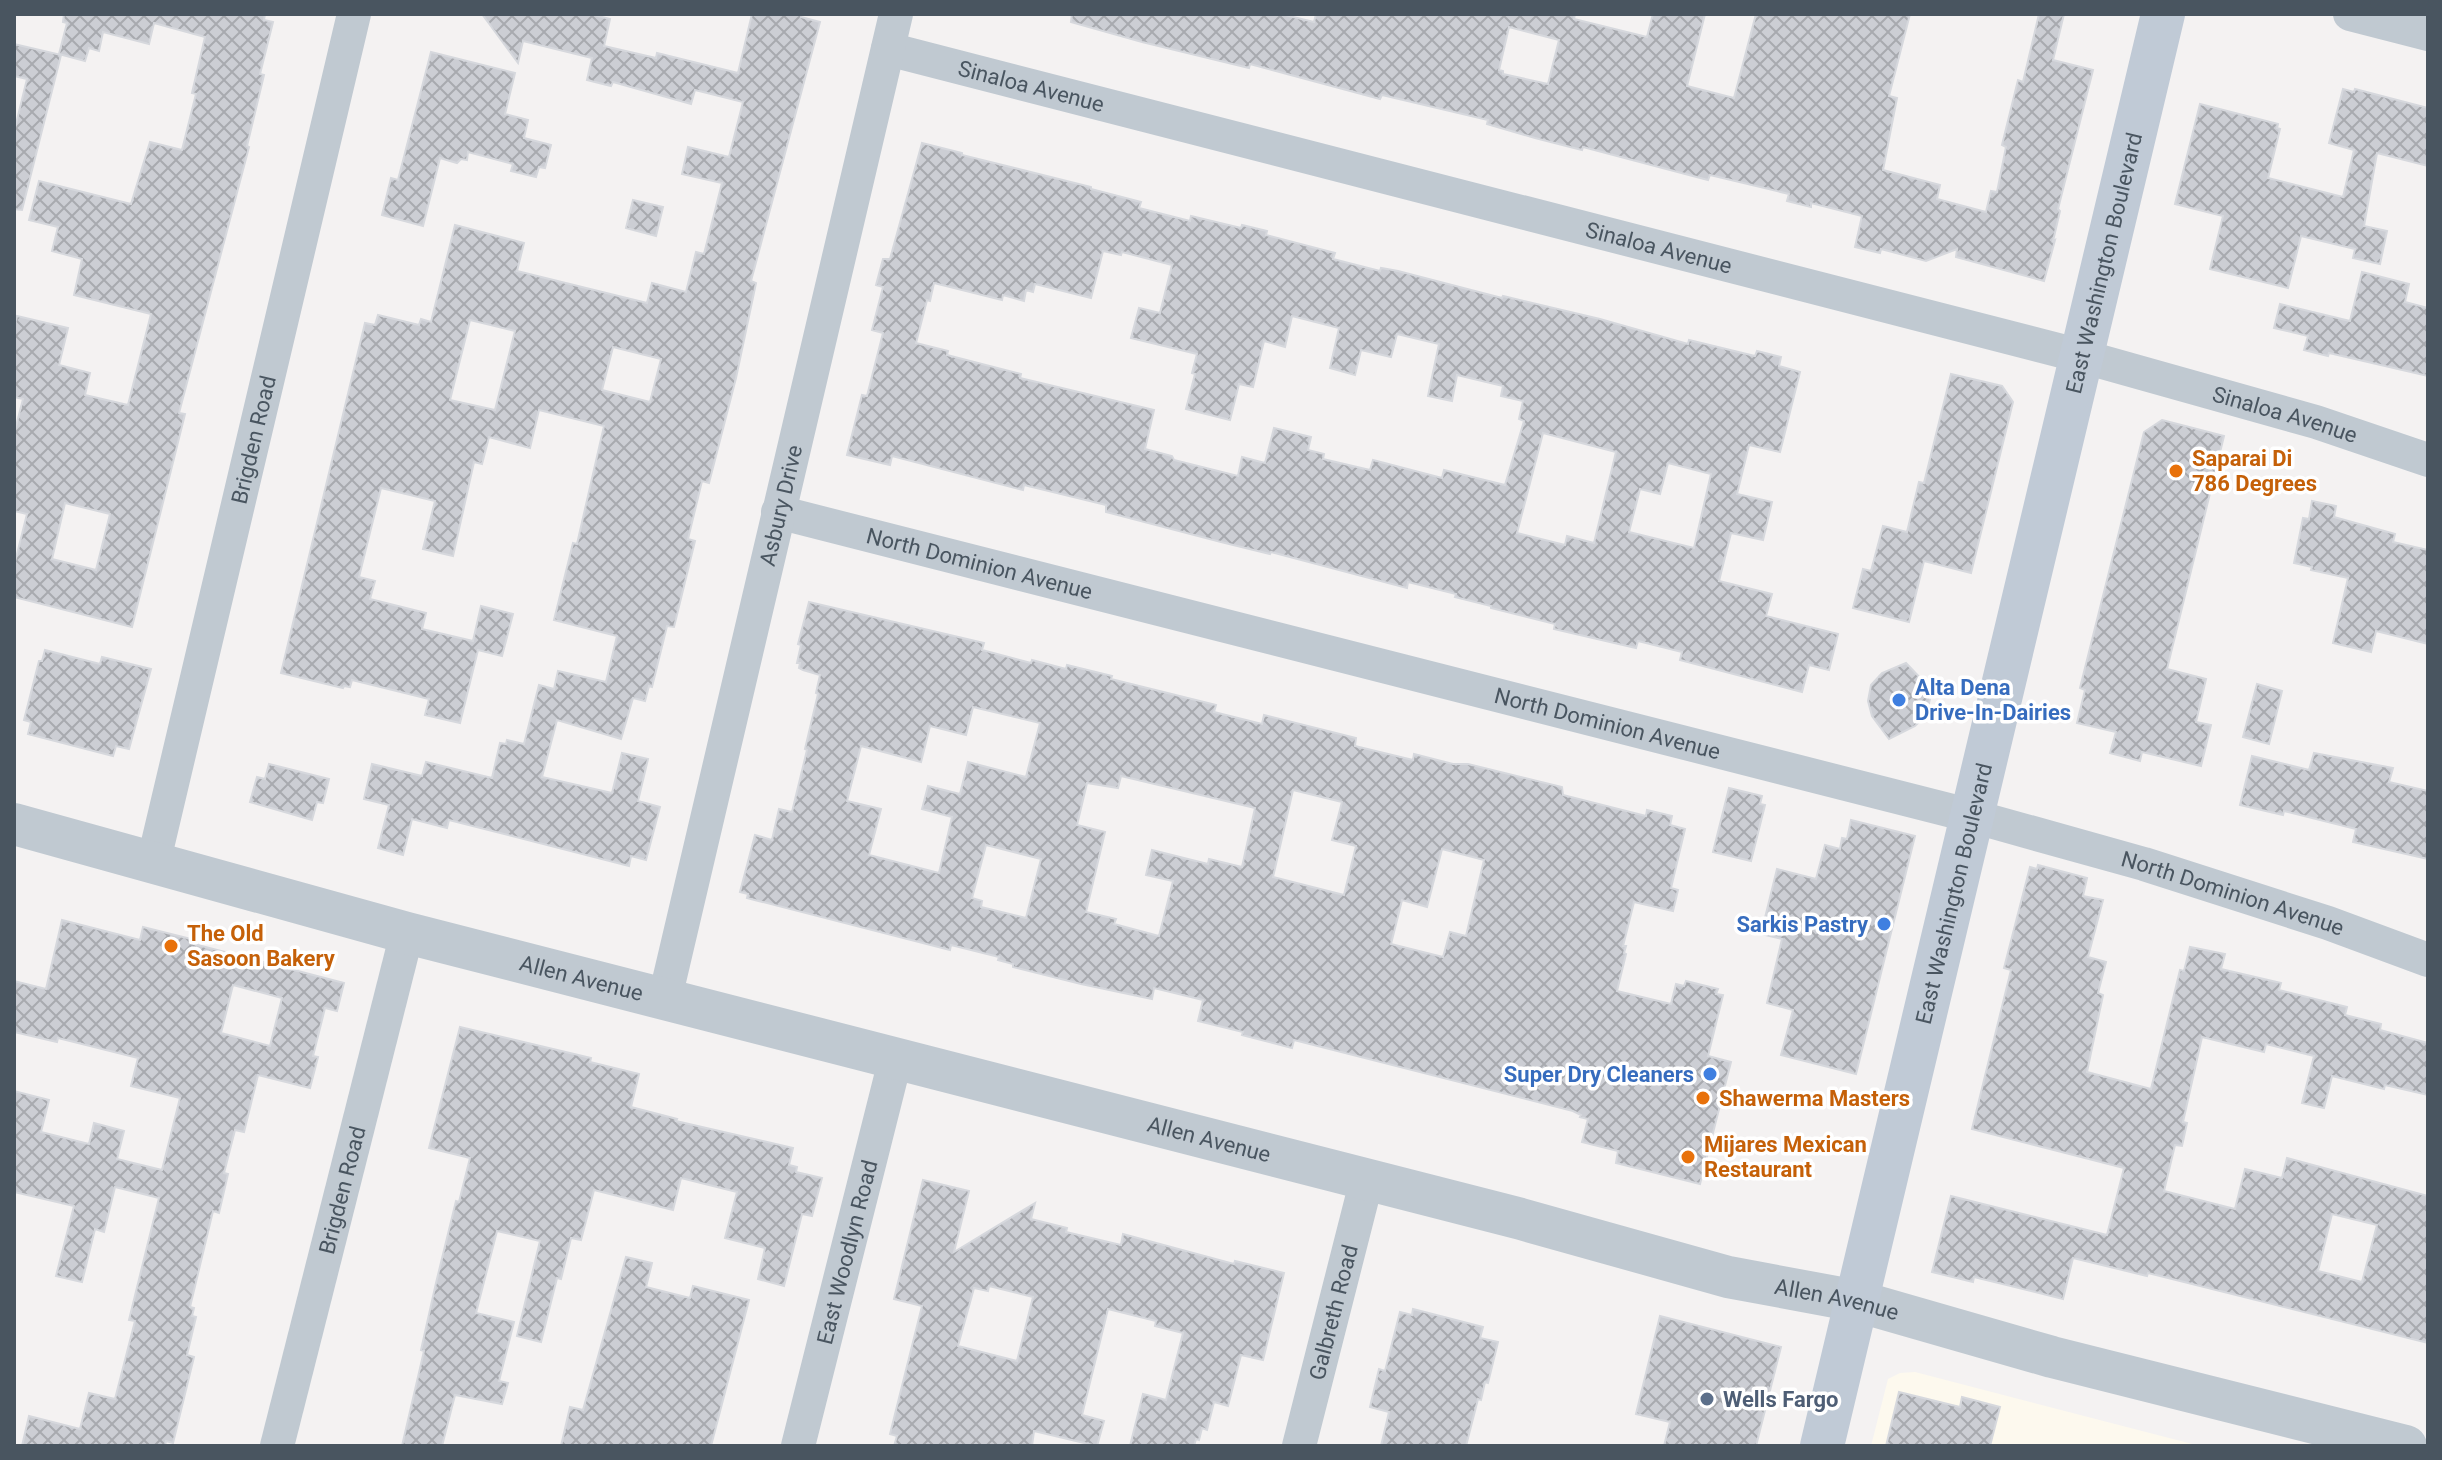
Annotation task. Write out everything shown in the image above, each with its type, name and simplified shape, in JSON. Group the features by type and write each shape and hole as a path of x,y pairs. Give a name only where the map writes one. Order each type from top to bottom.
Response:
{"main road":[{"name":"East Washington Boulevard","path":"1822,1446 2163,14"}],"street":[{"name":"Brigden Road","path":"153,864 354,14"},
{"name":"Asbury Drive","path":"665,998 896,14"},
{"path":"2350,14 2428,34"},
{"name":"Sinaloa Avenue","path":"888,49 2081,356 2316,422 2428,460"},
{"name":"North Dominion Avenue","path":"778,512 1972,816 2144,864 2328,923 2428,960"},
{"name":"Allen Avenue","path":"14,824 407,933 1367,1179 1728,1277 1857,1301 2052,1357 2406,1446"},
{"name":"Brigden Road","path":"277,1446 407,933"},
{"name":"East Woodlyn Road","path":"798,1446 896,1057"},
{"name":"Galbreth Road","path":"1299,1446 1367,1179"}],"shaded area":[{"path":"1915,1372 2200,1446 1871,1446 1888,1379 1900,1373"}],"building":[{"path":"64,14 265,14 264,20 273,22 260,74 264,75 249,147 179,413 185,414 132,627 14,597 14,566 27,514 14,511 14,434 23,399 14,397 14,328 17,316 68,328 59,365 90,373 85,395 128,405 151,314 74,295 82,259 52,251 58,227 29,220 39,181 131,204 150,142 182,150 196,94 192,93 205,37 154,23 149,44 103,32 99,51 89,48 85,61 59,54 67,23 63,22","holes":["65,503 110,514 96,570 52,559"]},
{"path":"482,14 590,14 610,19 604,46 656,58 657,53 738,73 752,14 802,14 801,17 820,22 751,281 756,283 736,378 709,483 702,481 688,539 695,541 674,627 667,626 652,687 649,686 645,701 633,698 621,739 557,720 542,777 612,793 622,753 648,759 638,801 660,807 646,860 631,856 629,866 449,820 447,828 412,819 403,855 378,848 389,805 364,799 372,764 422,776 426,762 492,778 500,743 506,744 507,740 524,744 539,685 554,689 558,671 606,682 617,636 554,620 573,543 577,544 604,426 539,410 530,448 489,437 482,464 474,462 453,556 423,549 435,501 381,488 359,577 375,581 370,599 426,613 422,629 473,641 481,606 513,614 502,656 478,650 460,723 425,715 429,699 352,680 350,687 343,688 281,673 365,323 375,325 378,315 419,325 421,319 431,322 455,225 524,243 517,271 647,303 652,283 686,292 696,252 704,254 722,183 682,174 688,147 729,157 743,102 695,90 691,104 613,82 611,86 587,80 592,58 523,41 518,63","holes":["470,320 515,331 495,410 450,400","613,347 661,359 650,402 602,390"]},
{"path":"1072,14 1281,14 1314,22 1316,14 1575,14 1574,19 1647,37 1653,14 1705,14 1687,86 1734,98 1756,14 1910,14 1889,96 1897,98 1883,170 1940,185 1937,199 1986,212 1991,191 1997,192 2006,147 2002,145 2018,80 2023,82 2039,14 2064,14 2053,60 2093,70 2058,209 2055,240 2044,281 1956,257 1957,249 1926,261 1881,249 1880,253 1855,247 1862,216 1811,203 1811,207 1787,201 1789,194 1710,175 1708,180 1583,147 1582,150 1487,124 1488,120 1382,95 1380,99 1250,64 1249,68 1071,22","holes":["1509,27 1559,40 1548,84 1503,74 1499,70"]},
{"path":"14,44 61,55 22,210 14,209 14,132 27,79 14,76"},
{"path":"431,52 515,73 505,114 528,120 524,138 551,145 545,168 539,167 536,177 511,171 513,164 468,152 467,160 461,159 457,163 440,158 423,226 382,215 391,178 398,180"},
{"path":"2343,89 2354,92 2355,89 2428,108 2428,166 2377,153 2364,226 2387,231 2380,264 2353,258 2355,249 2301,236 2288,288 2210,269 2223,216 2175,204 2200,104 2278,124 2277,128 2280,129 2268,178 2343,197 2354,150 2329,143"},
{"path":"922,143 1091,187 1141,202 1139,208 1190,221 1191,216 1267,231 1266,235 1335,253 1333,259 1380,271 1381,268 1398,271 1600,319 1688,344 1689,340 1755,356 1757,351 1781,357 1779,366 1800,372 1780,452 1749,445 1737,494 1772,502 1763,540 1731,533 1719,581 1772,594 1766,616 1838,634 1829,670 1809,665 1802,692 1680,660 1682,652 1638,641 1636,648 1554,629 1555,624 1491,608 1455,597 1456,594 1408,582 1407,588 1221,542 1106,512 1106,505 1102,504 1024,485 1023,490 892,456 890,465 847,455 862,395 867,396 883,333 872,330 883,287 876,285 883,259 890,259","holes":["1103,251 1121,255 1122,252 1172,265 1160,313 1139,308 1131,338 1197,354 1186,409 1230,420 1239,384 1253,387 1264,341 1285,347 1292,316 1339,328 1330,368 1355,375 1361,350 1391,357 1397,334 1439,344 1428,396 1452,401 1457,375 1503,386 1501,396 1523,401 1519,419 1524,421 1505,485 1444,470 1442,478 1373,460 1370,470 1323,459 1324,454 1308,450 1311,437 1274,428 1265,463 1242,457 1238,476 1174,460 1172,456 1145,449 1154,410 1020,378 1021,374 947,355 948,351 916,343 934,283 1002,300 1003,295 1024,301 1026,290 1033,292 1035,284 1091,298","1543,433 1616,452 1594,543 1567,536 1565,545 1517,533","1668,463 1711,474 1694,548 1629,532 1640,489 1660,494"]},
{"path":"633,200 663,207 656,236 626,228"},
{"path":"2362,272 2409,284 2405,302 2428,308 2428,376 2304,350 2308,336 2274,328 2280,304 2350,321"},
{"path":"1951,374 2002,386 2013,402 1971,573 1924,561 1909,622 1853,608 1863,569 1871,571 1883,526 1907,532 1919,482 1924,483"},
{"path":"2162,420 2224,436 2167,669 2206,679 2196,722 2211,725 2201,766 2142,752 2140,761 2110,753 2116,732 2077,723 2085,690 2080,688 2144,432"},
{"path":"2312,501 2336,506 2334,517 2395,534 2393,542 2428,550 2428,644 2376,631 2371,652 2333,643 2348,578 2294,563 2303,518 2309,519"},
{"path":"809,602 984,643 982,650 1031,663 1032,660 1066,669 1067,665 1112,676 1111,679 1216,705 1214,712 1262,724 1264,715 1356,738 1355,746 1413,760 1414,754 1453,764 1468,764 1562,787 1563,795 1646,816 1647,810 1672,816 1670,825 1685,829 1671,888 1678,890 1673,911 1634,902 1623,946 1626,946 1626,954 1617,991 1671,1004 1676,984 1684,986 1686,981 1718,989 1716,994 1723,995 1708,1056 1731,1062 1700,1184 1616,1163 1618,1151 1582,1142 1588,1119 1573,1111 1294,1040 1292,1048 1242,1035 1243,1032 1198,1021 1203,1000 1154,988 1152,999 1081,984 1013,967 1013,964 998,960 999,957 951,945 950,950 747,898 748,894 740,892 755,835 772,840 779,809 792,812 807,750 820,675 799,668 800,663 797,663 801,645 798,644","holes":["973,707 1040,723 1026,777 968,762 960,794 928,786 922,809 952,817 939,873 869,855 881,809 847,801 861,746 921,762 930,726 966,735","1121,776 1255,808 1242,867 1209,859 1208,864 1152,850 1146,875 1173,881 1159,936 1114,924 1116,919 1086,912 1105,832 1077,825 1087,783 1118,788","1293,790 1342,802 1332,840 1356,846 1344,895 1273,877","986,845 1041,859 1026,918 981,907 982,901 972,898","1442,849 1484,860 1466,936 1450,932 1443,957 1391,944 1402,900 1427,907"]},
{"path":"45,650 100,664 102,657 151,669 129,749 116,746 113,756 28,734 31,722 24,720 39,661 42,661"},
{"path":"1906,663 1926,684 1930,699 1926,715 1915,726 1889,739 1872,716 1868,701 1871,685 1882,673"},
{"path":"2257,684 2282,691 2269,744 2243,737"},
{"path":"2314,753 2393,768 2389,782 2428,791 2428,859 2353,842 2356,829 2284,811 2283,815 2240,805 2252,756 2309,770"},
{"path":"269,764 329,779 323,803 317,802 312,820 250,802 257,777 265,779"},
{"path":"1729,788 1762,796 1760,804 1765,805 1751,861 1713,852"},
{"path":"1851,820 1915,836 1856,1074 1781,1055 1793,1010 1767,1003 1782,939 1761,934 1777,869 1816,879 1825,845 1840,849 1842,838 1847,839"},
{"path":"2038,865 2087,878 2083,896 2103,900 2088,957 2106,962 2098,993 2103,995 2087,1072 2151,1089 2180,970 2184,971 2190,947 2225,954 2221,969 2281,983 2279,990 2347,1007 2345,1015 2381,1024 2380,1030 2428,1043 2428,1095 2385,1085 2384,1089 2332,1076 2324,1108 2302,1103 2314,1056 2266,1044 2264,1052 2202,1037 2183,1122 2187,1123 2182,1146 2175,1145 2164,1191 2235,1209 2245,1169 2282,1178 2287,1158 2428,1196 2428,1343 2148,1273 2147,1276 2073,1258 2063,1299 1974,1277 1973,1282 1932,1272 1951,1196 2107,1235 2124,1168 1972,1129 2011,970 2004,968 2030,867 2037,869","holes":["2332,1214 2377,1225 2362,1282 2318,1271"]},
{"path":"62,920 140,940 143,927 195,940 194,944 344,983 337,1011 325,1008 313,1056 318,1057 310,1088 258,1075 244,1132 235,1130 224,1173 228,1174 219,1213 213,1211 190,1307 194,1308 192,1316 196,1317 187,1355 194,1357 173,1443 166,1441 165,1446 22,1446 29,1416 80,1429 89,1393 115,1399 135,1321 129,1320 159,1198 115,1187 104,1232 95,1229 82,1282 56,1276 74,1206 14,1192 14,1091 49,1100 41,1132 89,1144 94,1123 124,1131 117,1159 162,1170 180,1098 131,1086 138,1058 58,1038 57,1042 14,1032 14,981 46,989","holes":["233,985 282,998 270,1046 221,1033"]},
{"path":"460,1027 591,1058 590,1062 639,1074 631,1107 676,1121 793,1148 789,1165 797,1167 796,1172 822,1178 812,1216 802,1214 784,1286 758,1279 765,1248 725,1238 737,1192 681,1178 673,1210 594,1190 581,1240 571,1238 561,1279 557,1278 541,1342 517,1336 540,1241 497,1231 476,1313 514,1322 499,1381 508,1383 502,1404 455,1395 442,1446 402,1446 436,1283 470,1158 429,1148"},
{"path":"923,1180 969,1191 954,1252 1035,1203 1031,1219 1067,1228 1066,1232 1121,1245 1123,1234 1234,1264 1235,1261 1284,1273 1263,1360 1241,1355 1228,1406 1214,1402 1207,1430 1202,1428 1194,1446 1130,1446 1143,1394 1166,1400 1183,1333 1155,1326 1156,1321 1108,1309 1082,1415 1104,1421 1097,1446 1034,1431 1032,1446 894,1446 897,1436 890,1434 922,1306 894,1299","holes":["989,1286 1033,1297 1017,1361 958,1346 974,1288 988,1291"]},
{"path":"626,1257 652,1263 646,1287 690,1298 693,1286 749,1300 711,1446 561,1446 570,1407 583,1410"},
{"path":"1413,1309 1483,1327 1480,1338 1498,1342 1488,1383 1485,1382 1481,1400 1478,1399 1466,1446 1381,1446 1389,1412 1370,1407 1379,1369 1385,1371 1400,1312 1412,1315"},
{"path":"1660,1316 1781,1347 1756,1446 1664,1446 1670,1422 1636,1414"},
{"path":"1899,1392 1960,1407 1962,1397 2000,1407 1990,1446 1886,1446"}],"place":[{"name":"Saparai Di 786 Degrees","path":"2176,471"},
{"name":"Alta Dena Drive-In-Dairies","path":"1899,700"},
{"name":"Sarkis Pastry","path":"1884,924"},
{"name":"The Old Sasoon Bakery","path":"171,946"},
{"name":"Super Dry Cleaners","path":"1710,1074"},
{"name":"Shawerma Masters","path":"1703,1098"},
{"name":"Mijares Mexican Restaurant","path":"1688,1157"},
{"name":"Wells Fargo","path":"1707,1399"}]}
